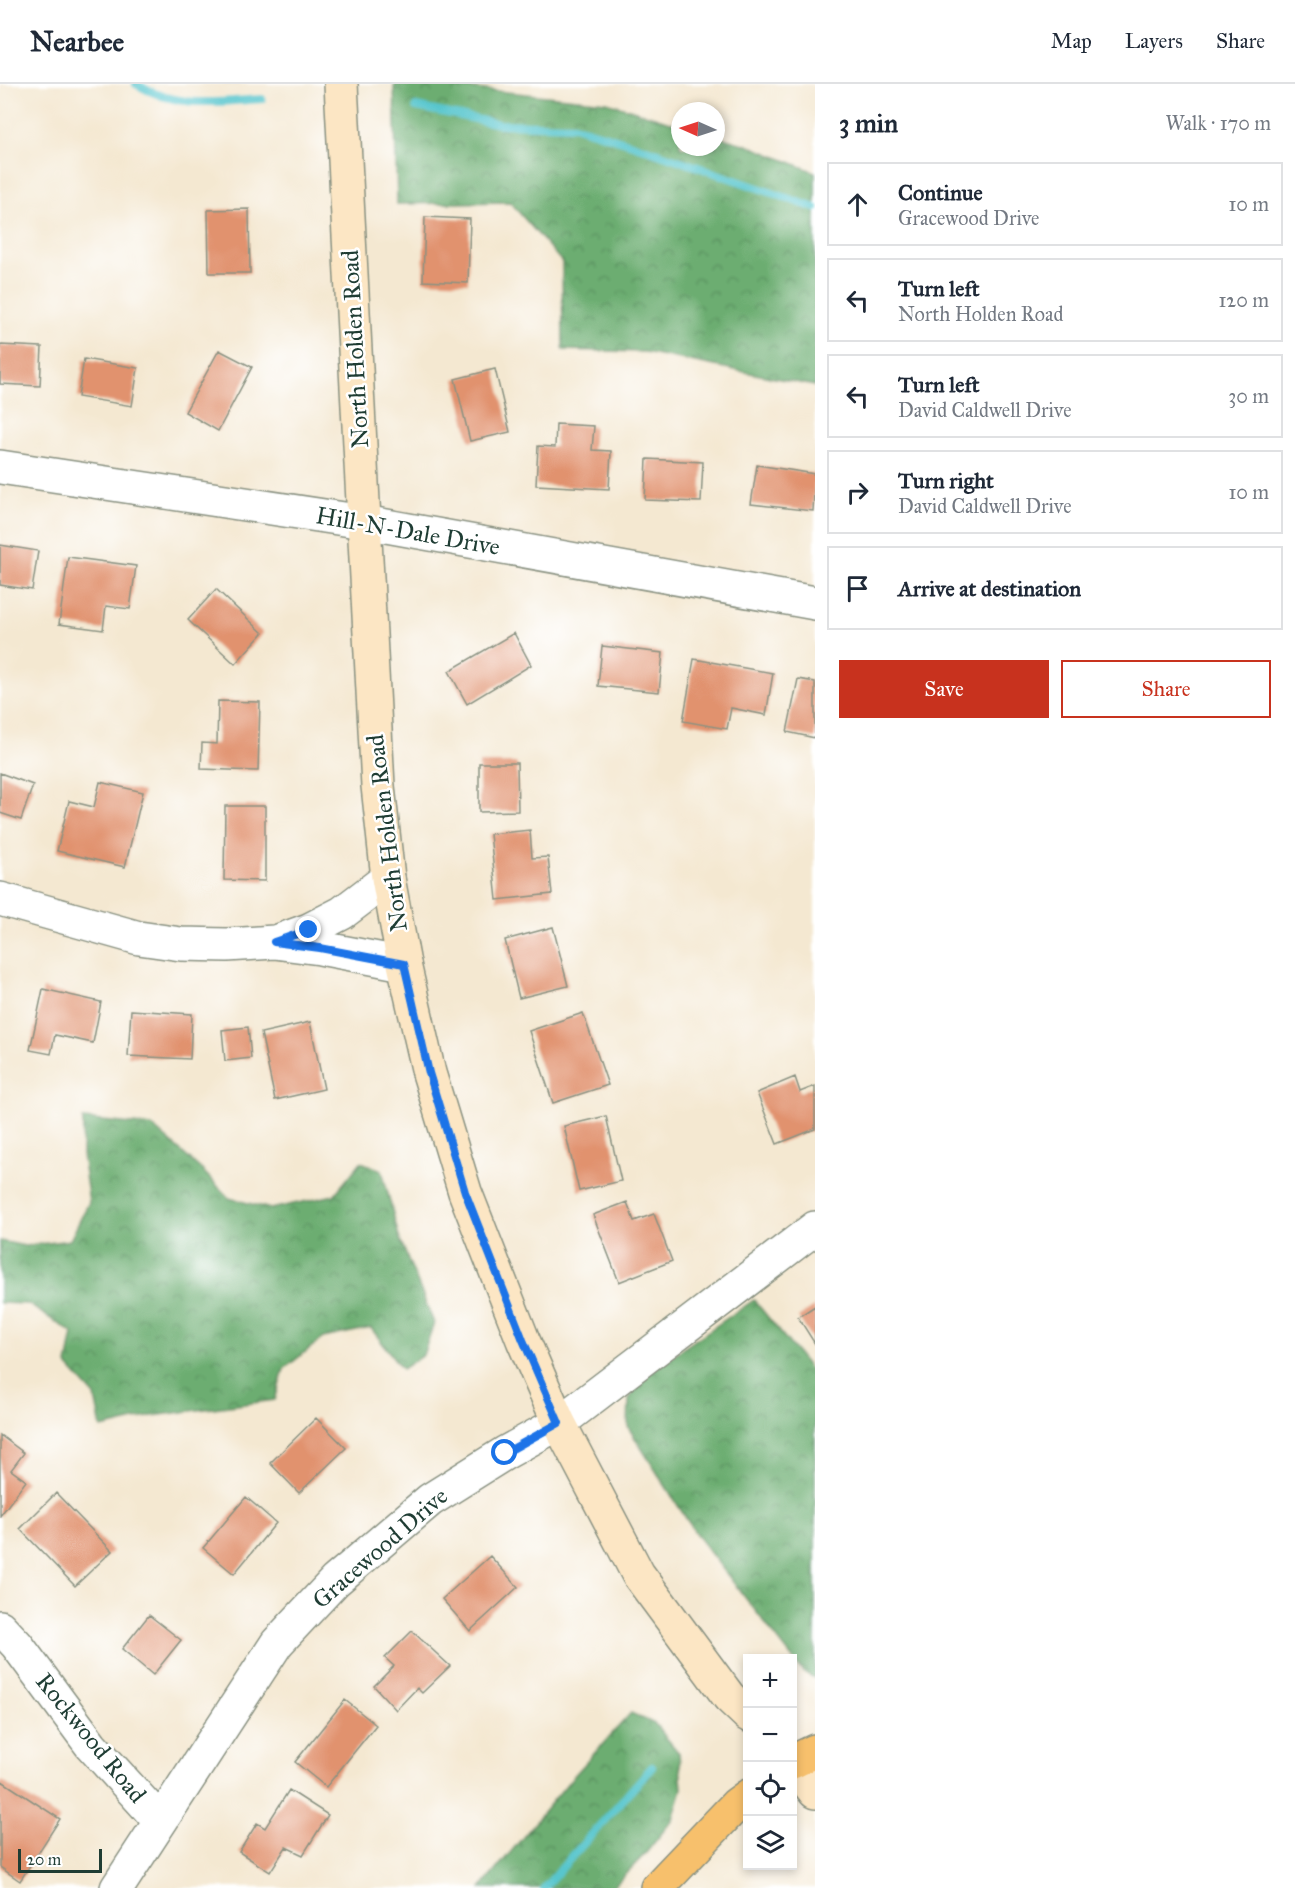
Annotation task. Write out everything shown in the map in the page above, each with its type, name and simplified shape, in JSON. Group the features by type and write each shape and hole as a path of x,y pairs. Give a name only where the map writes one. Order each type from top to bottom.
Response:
{"highway":[{"path":"797,1760 815,1751"},
{"path":"657,1888 743,1799"}],"main road":[{"name":"North Holden Road","path":"341,84 378,786 388,878 404,964 429,1073 465,1192 523,1340 559,1423 638,1574 729,1697 743,1711"},
{"path":"797,1769 815,1792"}],"street":[{"name":"Hill-N-Dale Drive","path":"0,467 364,522 815,603"},
{"path":"274,942 309,930 342,913 388,878"},
{"path":"0,899 139,938 181,944 227,945 274,942 404,964"},
{"name":"Gracewood Drive","path":"117,1888 277,1643 335,1581 430,1500 505,1453 559,1423 815,1228"},
{"name":"Rockwood Road","path":"0,1627 17,1645 91,1745 160,1821"}],"green space":[{"path":"394,84 427,84 607,102 671,122 671,156 725,156 725,139 815,172 815,386 645,352 563,350 562,262 510,202 397,204"},
{"path":"83,1119 152,1126 203,1171 229,1198 271,1209 334,1195 361,1162 382,1170 399,1237 434,1323 423,1355 402,1369 371,1328 323,1338 284,1369 275,1400 152,1416 101,1428 95,1396 67,1365 73,1333 28,1304 0,1303 0,1241 25,1246 70,1240 89,1202 82,1155"},
{"path":"754,1300 815,1375 815,1678 803,1672 797,1664 797,1654 789,1654 698,1537 628,1427 629,1399 648,1372"},
{"path":"631,1713 655,1724 679,1753 682,1789 673,1819 646,1853 612,1888 481,1888 571,1779"}],"building":[{"path":"249,209 250,273 209,273 208,210"},
{"path":"425,217 470,219 468,283 423,281"},
{"path":"0,345 42,347 40,386 0,384"},
{"path":"219,350 252,367 218,431 185,412"},
{"path":"84,359 138,368 132,406 78,397"},
{"path":"495,369 510,432 470,441 455,379"},
{"path":"556,424 594,426 592,450 611,451 609,489 536,485 538,446 555,447"},
{"path":"647,459 703,462 701,502 645,500"},
{"path":"757,465 815,474 813,511 751,504"},
{"path":"0,545 38,551 32,590 0,585"},
{"path":"68,557 136,566 130,609 106,606 103,630 59,624"},
{"path":"216,589 263,633 235,664 188,620"},
{"path":"514,633 531,665 467,704 449,671"},
{"path":"602,646 663,653 659,692 598,686"},
{"path":"694,659 773,673 766,715 731,708 727,729 683,721"},
{"path":"798,679 815,682 815,738 787,732"},
{"path":"218,701 260,702 258,771 201,769 202,743 217,744"},
{"path":"479,763 517,763 518,811 479,812"},
{"path":"0,773 33,785 21,820 0,813"},
{"path":"100,782 143,792 125,867 57,851 69,801 94,807"},
{"path":"225,806 265,806 265,881 224,880"},
{"path":"530,830 532,858 548,857 552,894 497,900 490,834"},
{"path":"553,927 568,986 519,998 505,940"},
{"path":"43,989 101,1002 93,1043 55,1035 51,1054 30,1050"},
{"path":"131,1010 192,1014 190,1059 128,1056"},
{"path":"583,1013 608,1085 553,1103 529,1031"},
{"path":"310,1022 324,1089 275,1100 261,1033"},
{"path":"248,1027 251,1058 225,1061 222,1030"},
{"path":"795,1077 800,1092 815,1086 815,1129 777,1144 757,1093"},
{"path":"606,1116 621,1181 579,1191 564,1126"},
{"path":"627,1202 634,1221 654,1214 672,1261 619,1282 593,1215"},
{"path":"815,1306 815,1344 798,1317"},
{"path":"316,1418 346,1448 299,1493 270,1463"},
{"path":"0,1435 24,1453 11,1470 26,1481 0,1516"},
{"path":"56,1493 112,1551 75,1586 20,1529"},
{"path":"246,1497 276,1523 234,1574 203,1548"},
{"path":"490,1556 518,1587 470,1631 442,1599"},
{"path":"149,1615 181,1640 153,1675 122,1649"},
{"path":"412,1631 450,1666 422,1693 417,1688 396,1710 374,1686 394,1666 385,1658"},
{"path":"345,1700 376,1725 326,1787 295,1762"},
{"path":"2,1781 60,1819 20,1881 0,1867 0,1784"},
{"path":"289,1790 328,1815 303,1855 286,1847 270,1872 239,1852 257,1823 265,1828"}],"waterway":[{"path":"136,84 151,92 182,101 262,99"},
{"path":"416,107 499,124 574,126 815,208"},
{"path":"544,1888 652,1767"}],"route":[{"path":"309,930 274,942 404,964 446,1136 465,1192 523,1340 559,1423 505,1453"}]}
